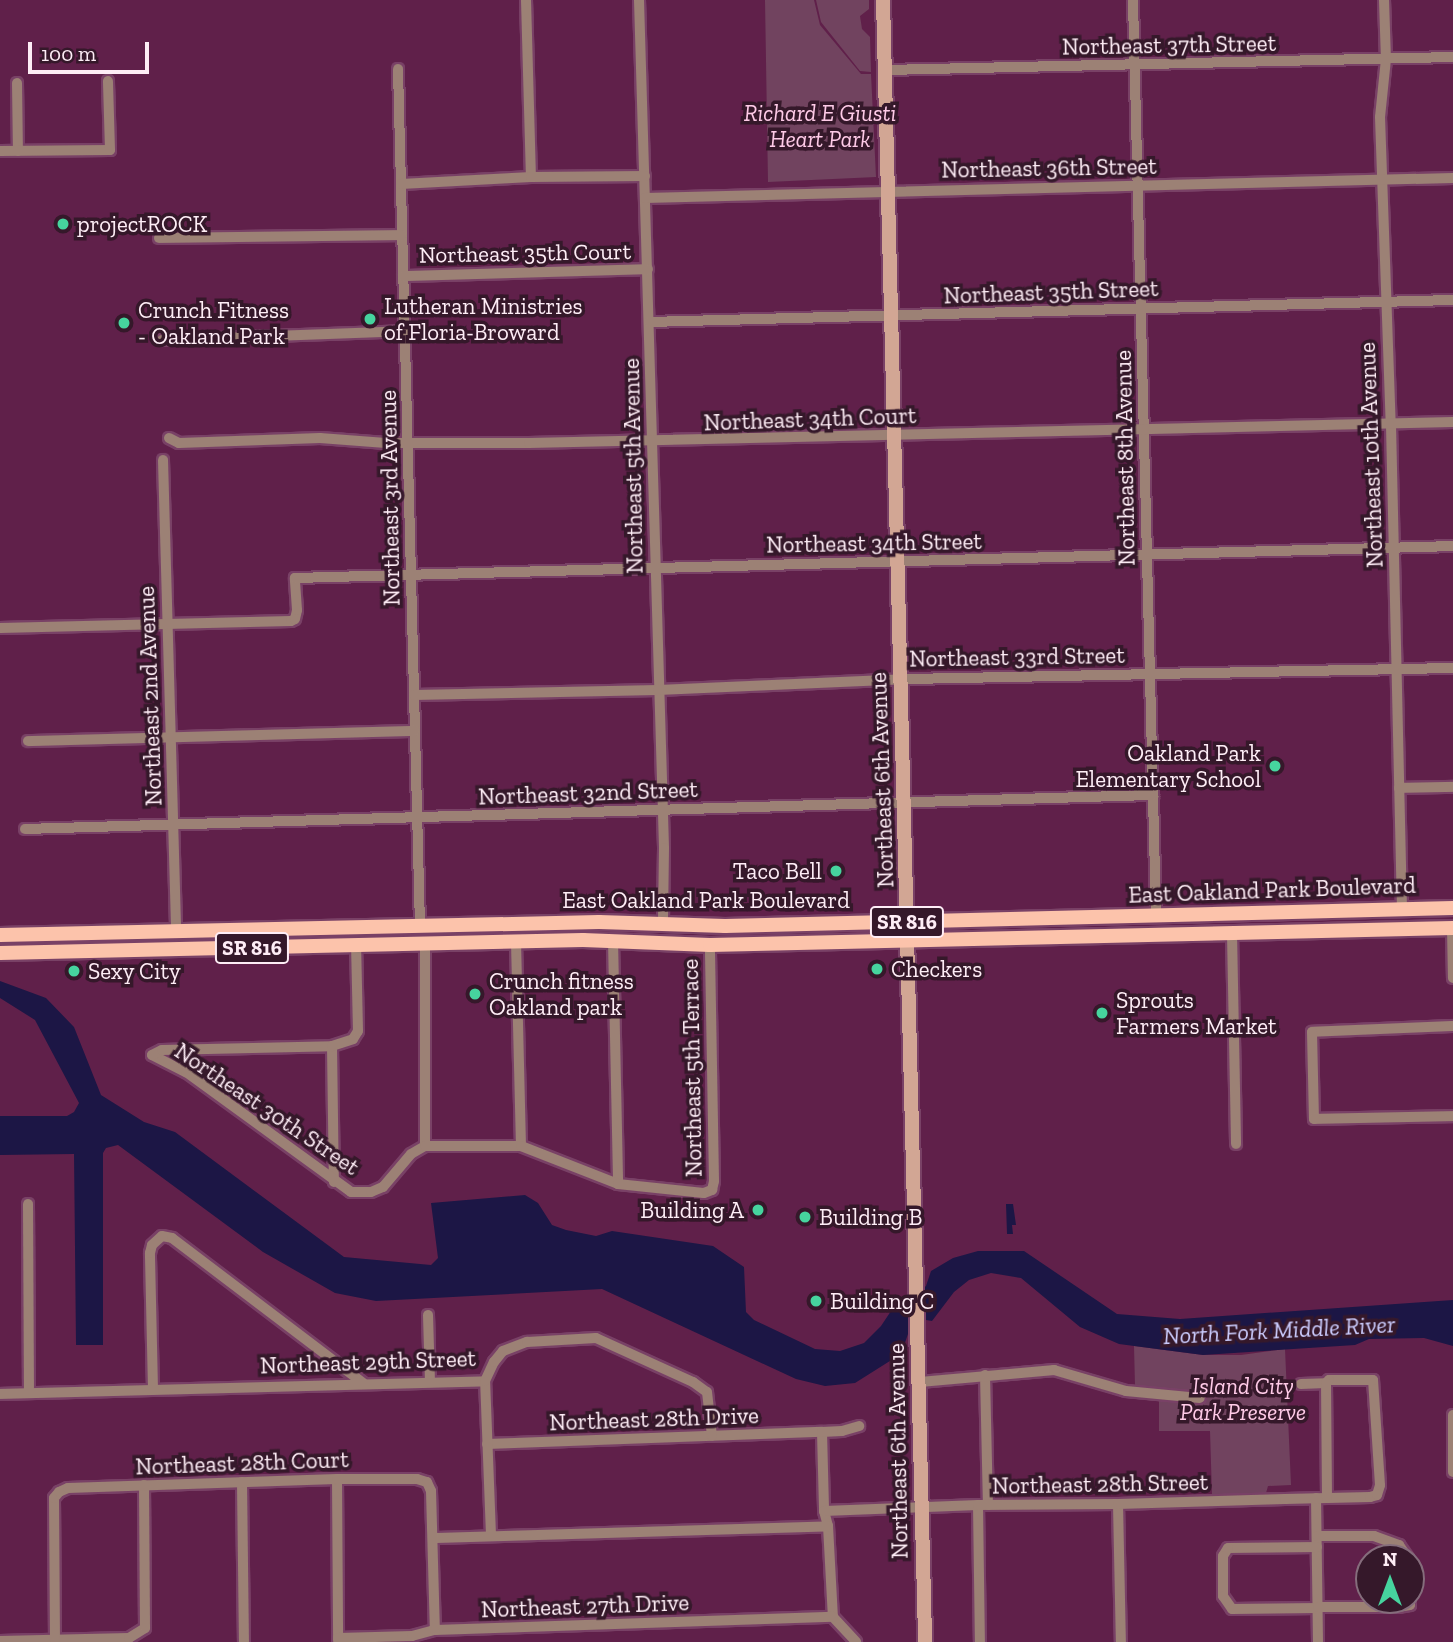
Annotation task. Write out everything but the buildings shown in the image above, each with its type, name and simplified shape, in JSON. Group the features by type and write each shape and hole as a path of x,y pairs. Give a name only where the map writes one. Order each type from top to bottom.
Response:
{"main road":[{"name":"East Oakland Park Boulevard","path":"0,935 537,923 711,927 1453,908"},
{"path":"1311,931 1329,923 1391,920 1399,915 1402,909"},
{"path":"1232,933 1234,923 1243,914"},
{"path":"1184,934 1195,929 1200,915"},
{"path":"516,942 524,930 537,923"},
{"path":"631,941 657,932 663,924"},
{"path":"396,944 413,937 420,926"},
{"name":"East Oakland Park Boulevard","path":"0,953 613,940 710,945 1453,927"},
{"path":"232,949 238,937 250,929"},
{"path":"148,951 169,943 176,931"}],"street":[{"path":"526,0 531,177"},
{"name":"Northeast 6th Avenue","path":"883,0 925,1642"},
{"name":"Northeast 8th Avenue","path":"1133,0 1156,916"},
{"name":"Northeast 10th Avenue","path":"1384,0 1386,59 1380,117 1391,425 1402,909"},
{"name":"Northeast 5th Avenue","path":"638,3 648,269 663,924"},
{"name":"Northeast 37th Street","path":"885,70 1453,57"},
{"name":"Northeast 3rd Avenue","path":"398,69 420,926"},
{"path":"0,151 110,150 108,81"},
{"path":"17,83 18,151"},
{"path":"401,184 531,177 645,176"},
{"name":"Northeast 36th Street","path":"645,198 1453,178"},
{"name":"Northeast 35th Court","path":"159,239 402,235"},
{"name":"Northeast 35th Court","path":"403,276 648,269"},
{"name":"Northeast 35th Street","path":"649,322 1453,300"},
{"path":"162,340 405,331"},
{"name":"Northeast 34th Court","path":"169,438 179,443 320,438 407,443 651,441 1453,422"},
{"name":"Northeast 2nd Avenue","path":"163,460 176,931"},
{"name":"Northeast 34th Street","path":"166,624 291,621 296,619 296,578 1453,546"},
{"path":"0,628 166,624"},
{"name":"Northeast 33rd Street","path":"414,695 658,690 902,679 1453,668"},
{"path":"28,741 415,731"},
{"path":"1399,788 1453,787"},
{"name":"Northeast 32nd Street","path":"25,829 1153,795"},
{"path":"1453,927 1453,978"},
{"path":"1232,933 1236,1144"},
{"path":"425,944 425,1146 521,1146 618,1184 613,940"},
{"path":"516,942 521,1146"},
{"path":"334,1182 332,1046 353,1039 358,1031 356,945"},
{"name":"Northeast 5th Terrace","path":"618,1184 699,1193 712,1190 710,945"},
{"path":"1453,1026 1312,1032 1314,1119 1453,1116"},
{"name":"Northeast 30th Street","path":"332,1046 162,1050 152,1055 186,1072 351,1192 372,1192 383,1187 411,1154 425,1146"},
{"path":"28,1204 29,1394"},
{"path":"153,1390 150,1253 152,1245 162,1236 172,1238 363,1383"},
{"path":"428,1315 430,1382"},
{"name":"Northeast 29th Street","path":"0,1394 485,1381 503,1351 515,1346 527,1342 596,1338 693,1382 707,1392 712,1436"},
{"path":"919,1382 1054,1370 1126,1391 1200,1398"},
{"path":"980,1642 985,1375"},
{"name":"Northeast 28th Street","path":"824,1511 1377,1495 1380,1485 1375,1383 1369,1380 1329,1380 1326,1383"},
{"path":"485,1381 491,1535"},
{"path":"1301,1384 1326,1383 1317,1541 1318,1642"},
{"path":"1453,1415 1453,1472"},
{"path":"856,1642 833,1617 828,1526 824,1511 822,1432 842,1431 859,1426"},
{"name":"Northeast 28th Drive","path":"487,1444 822,1432"},
{"path":"337,1479 338,1640"},
{"name":"Northeast 28th Court","path":"55,1641 54,1498 68,1488 417,1479 427,1482 431,1491 433,1538"},
{"path":"242,1482 244,1642"},
{"path":"0,1641 129,1638 145,1628 144,1485"},
{"path":"1118,1504 1121,1642"},
{"path":"435,1630 433,1538 828,1526"},
{"path":"1355,1607 1232,1609 1223,1596 1223,1556 1228,1548 1374,1536 1396,1544"},
{"name":"Northeast 27th Drive","path":"338,1640 412,1636 435,1630 833,1617"}],"green space":[{"name":"Richard E Giusti Heart Park","path":"765,0 814,0 820,25 861,74 871,74 876,177 768,182"},
{"path":"816,0 869,0 869,9 860,16 862,29 870,37 871,72 860,71 821,22"},
{"name":"Island City Park Preserve","path":"1134,1346 1203,1355 1241,1355 1285,1349 1291,1485 1268,1486 1266,1493 1212,1495 1210,1431 1159,1431 1159,1390 1135,1386"}],"water":[{"name":"North Fork Middle River","path":"0,981 46,998 74,1027 101,1095 144,1122 175,1132 344,1257 431,1265 438,1258 431,1203 525,1195 538,1203 552,1225 566,1230 596,1236 612,1231 713,1246 744,1267 746,1312 754,1320 815,1349 840,1351 864,1343 881,1326 899,1299 908,1301 926,1286 931,1271 953,1258 978,1251 1024,1251 1117,1314 1180,1319 1453,1300 1453,1346 1424,1338 1369,1339 1355,1345 1203,1355 1119,1344 1080,1327 1021,1278 991,1273 969,1280 954,1292 932,1321 926,1320 908,1334 901,1354 855,1383 825,1386 796,1379 602,1289 376,1301 335,1293 263,1252 118,1145 106,1148 103,1153 103,1345 76,1345 74,1154 0,1155 0,1116 67,1116 74,1112 79,1103 35,1020 0,998"},
{"path":"1006,1204 1013,1204 1016,1225 1012,1225 1013,1234 1007,1234"}],"place":[{"name":"projectROCK","path":"63,224"},
{"name":"Lutheran Ministries of Floria-Broward","path":"370,319"},
{"name":"Crunch Fitness - Oakland Park","path":"124,323"},
{"name":"Oakland Park Elementary School","path":"1275,766"},
{"name":"Taco Bell","path":"836,871"},
{"name":"Checkers","path":"877,969"},
{"name":"Sexy City","path":"74,971"},
{"name":"Crunch fitness Oakland park","path":"475,994"},
{"name":"Sprouts Farmers Market","path":"1102,1013"},
{"name":"Building A","path":"758,1210"},
{"name":"Building B","path":"805,1217"},
{"name":"Building C","path":"816,1301"}]}
